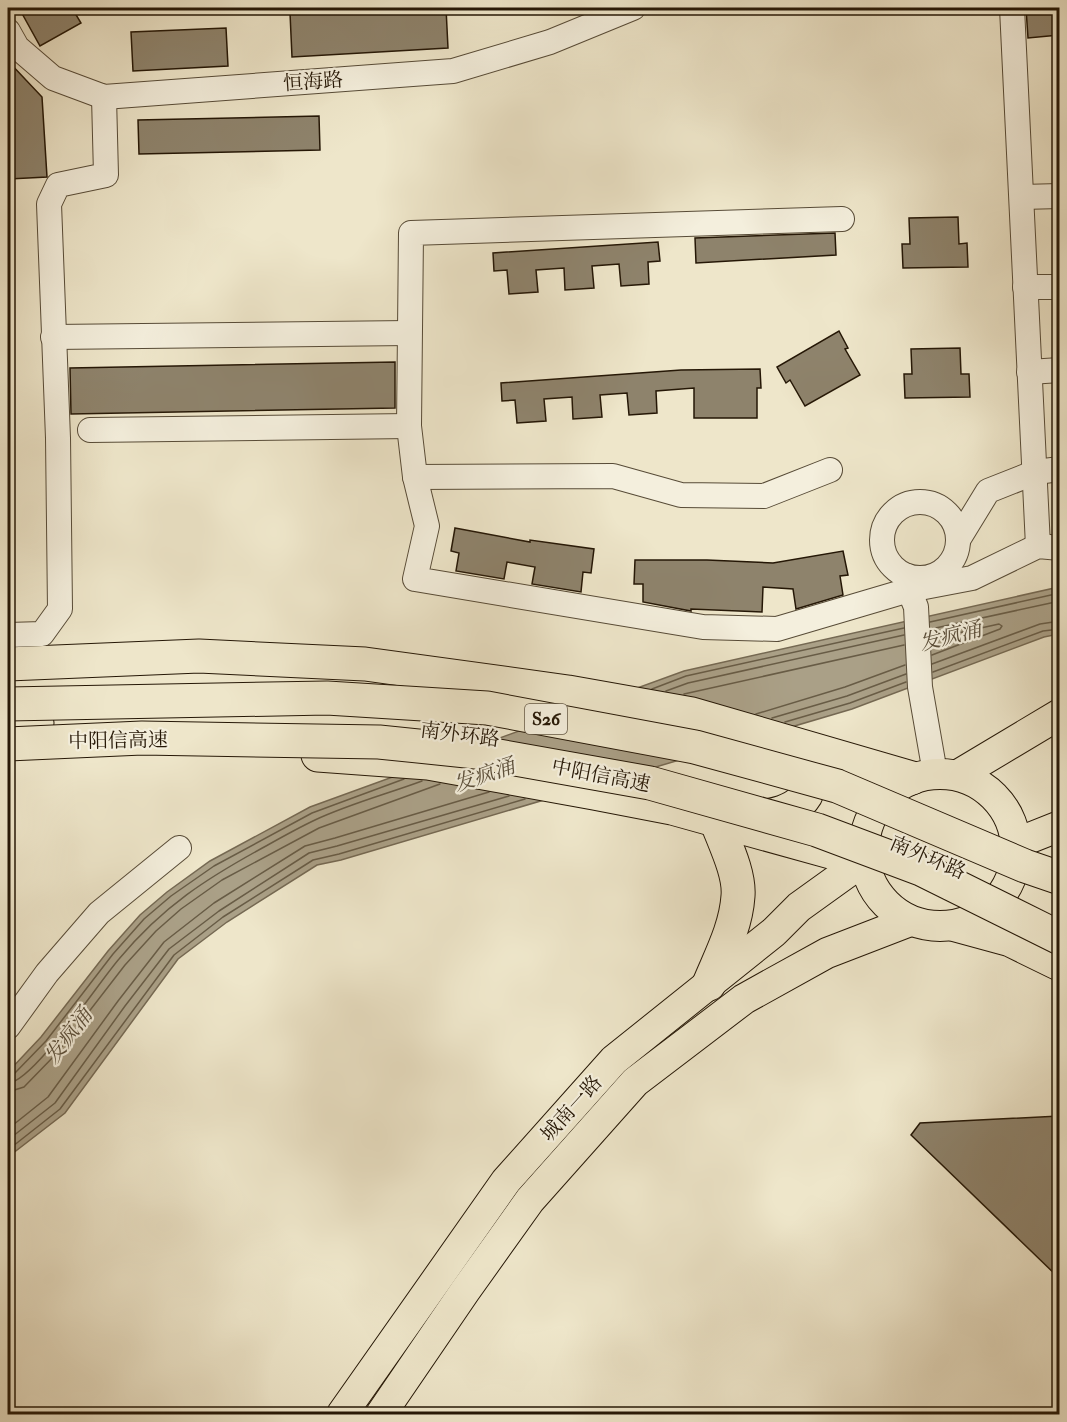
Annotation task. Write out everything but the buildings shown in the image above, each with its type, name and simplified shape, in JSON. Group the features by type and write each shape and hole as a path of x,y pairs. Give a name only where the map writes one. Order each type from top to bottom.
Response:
{"highway":[{"path":"13,683 199,656 365,664 607,699 692,714 786,741 935,776"},
{"name":"南外环路","path":"13,683 166,677 292,680 410,690 537,705 768,753 907,802 1059,873"},
{"name":"中阳信高速","path":"13,683 487,708 695,747 837,786 1025,866 1059,878"},
{"name":"南外环路","path":"22,724 234,718 391,726 513,741 684,774 850,825 964,872 1059,922"},
{"name":"中阳信高速","path":"8,744 142,738 379,742 476,752 650,783 817,830 921,868 1059,938"},
{"path":"716,820 780,815 801,801 808,791 809,773 798,753 786,741"},
{"path":"8,752 301,754 428,763 672,808 863,861"},
{"path":"709,984 730,934 738,894 732,860 716,820"}],"main road":[{"path":"1059,714 935,776 890,791 873,811 864,835 863,861 872,886 882,900 888,907 910,921 932,926 954,926 1009,941 1059,966"},
{"path":"935,776 980,784 998,800 1011,820 1017,843 1016,866 1008,887 994,905 975,918 954,926"},
{"path":"1017,843 1059,826"},
{"path":"1017,843 1059,862"},
{"name":"城南一路","path":"342,1414 506,1181 614,1060 774,932 799,907 863,861"},
{"name":"城南一路","path":"381,1414 530,1200 635,1082 744,999 827,953 910,921"},
{"path":"614,1060 628,1069 635,1082"}],"street":[{"name":"恒海路","path":"8,31 17,46 53,78 104,97 453,71 550,42 633,8"},
{"path":"842,219 411,233 409,426 415,477 427,526 415,579 714,628 777,629 911,591 972,578 1049,547 1036,472 1029,372 1012,8"},
{"path":"8,635 42,634 60,609 58,438 49,204 58,185 106,176 104,97"},
{"path":"1022,197 1059,196"},
{"path":"1025,287 1059,287"},
{"path":"53,337 409,333"},
{"path":"1029,372 1059,370"},
{"path":"90,430 409,426"},
{"path":"957,540 988,491 1036,472 1059,469"},
{"path":"415,477 613,476 681,495 764,496 830,470"},
{"path":"911,591 927,577 939,573 949,564 955,553 957,540 956,528 950,517 935,506 918,502 906,505 887,520 882,543 891,566 911,591 920,687 935,776"},
{"path":"8,1027 46,973 99,913 179,848"}],"water":[{"name":"发疯涌","path":"1059,587 1059,634 1044,637 852,709 341,860 317,865 227,922 178,959 65,1113 8,1157 8,1072 41,1037 108,951 140,915 210,861 310,807 684,671"}]}
